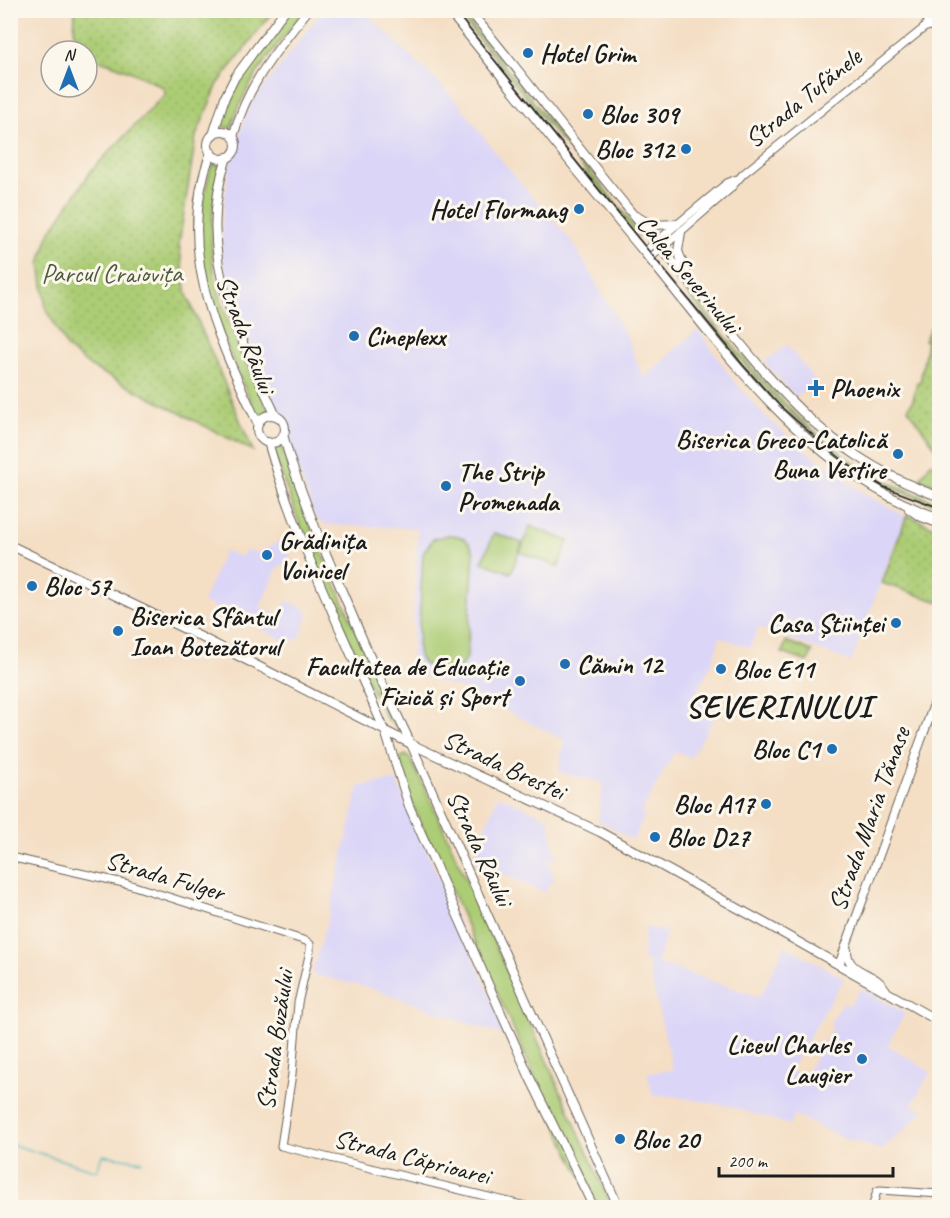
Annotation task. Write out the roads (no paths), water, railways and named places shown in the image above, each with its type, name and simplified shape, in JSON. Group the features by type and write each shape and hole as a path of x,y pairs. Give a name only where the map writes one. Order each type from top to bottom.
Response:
{"main road":[{"name":"Strada Râului","path":"285,10 235,77 225,96 213,135 208,143 211,152 202,174 196,232 201,281 213,321 258,424 258,434 268,442 284,496 301,539 386,731 409,806 530,1077 594,1208"},
{"name":"Strada Râului","path":"308,10 260,72 240,111 233,137 235,148 227,157 215,222 216,255 232,317 276,416 284,423 284,435 292,465 318,534 374,666 619,1208"},
{"name":"Calea Severinului","path":"448,10 647,256 780,413 858,478 939,518"},
{"name":"Calea Severinului","path":"469,10 630,212 690,281 755,362 804,414 869,465 939,497"},
{"path":"213,135 222,131 233,137"},
{"path":"211,152 218,158 227,157"},
{"path":"630,212 652,225 677,224"},
{"path":"681,232 678,251 690,281"},
{"name":"Strada Râului","path":"258,424 264,417 276,416"},
{"path":"268,442 277,441 284,435"},
{"path":"901,501 919,516 939,524"},
{"name":"Strada Brestei","path":"10,545 207,640 411,744 600,832 939,1022"},
{"name":"Strada Maria Tănase","path":"839,964 939,688"},
{"path":"420,767 422,760 430,753"},
{"path":"847,944 849,963 881,981 886,991"}],"street":[{"path":"924,28 929,18 939,10"},
{"path":"924,28 939,23"},
{"name":"Strada Tufănele","path":"659,245 681,232 730,189 737,179 924,28"},
{"name":"Strada Tufănele","path":"647,256 677,224 727,183 737,179"},
{"name":"Strada Fulger","path":"10,857 153,891 306,941"},
{"name":"Strada Buzăului","path":"281,1146 298,1003 310,951 310,944 306,941"},
{"name":"Strada Căprioarei","path":"281,1146 532,1207"},
{"path":"872,1208 877,1191 880,1190 939,1194"}],"waterway":[{"path":"10,1144 97,1171 102,1155 142,1161"}],"tram line":[{"path":"454,10 638,238 779,405 857,471 884,487 940,508"}],"place":[{"name":"Hotel Grim","path":"528,53"},
{"name":"Bloc 309","path":"588,114"},
{"name":"Bloc 312","path":"686,149"},
{"name":"Hotel Flormang","path":"579,209"},
{"name":"Cineplexx","path":"354,336"},
{"name":"Phoenix","path":"816,388"},
{"name":"Biserica Greco-Catolică Buna Vestire","path":"898,454"},
{"name":"The Strip Promenada","path":"446,486"},
{"name":"Grădinița Voinicel","path":"267,555"},
{"name":"Bloc 57","path":"32,586"},
{"name":"Casa Științei","path":"896,623"},
{"name":"Biserica Sfântul Ioan Botezătorul","path":"118,631"},
{"name":"Cămin 12","path":"565,664"},
{"name":"Bloc E11","path":"721,669"},
{"name":"Facultatea de Educație Fizică și Sport","path":"520,681"},
{"name":"Bloc C1","path":"832,749"},
{"name":"Bloc A17","path":"766,804"},
{"name":"Bloc D27","path":"655,837"},
{"name":"Liceul Charles Laugier","path":"862,1059"},
{"name":"Bloc 20","path":"620,1139"}],"district":[{"name":"SEVERINULUI","path":"779,706"}],"park label":[{"name":"Parcul Craiovița","path":"112,273"}]}
